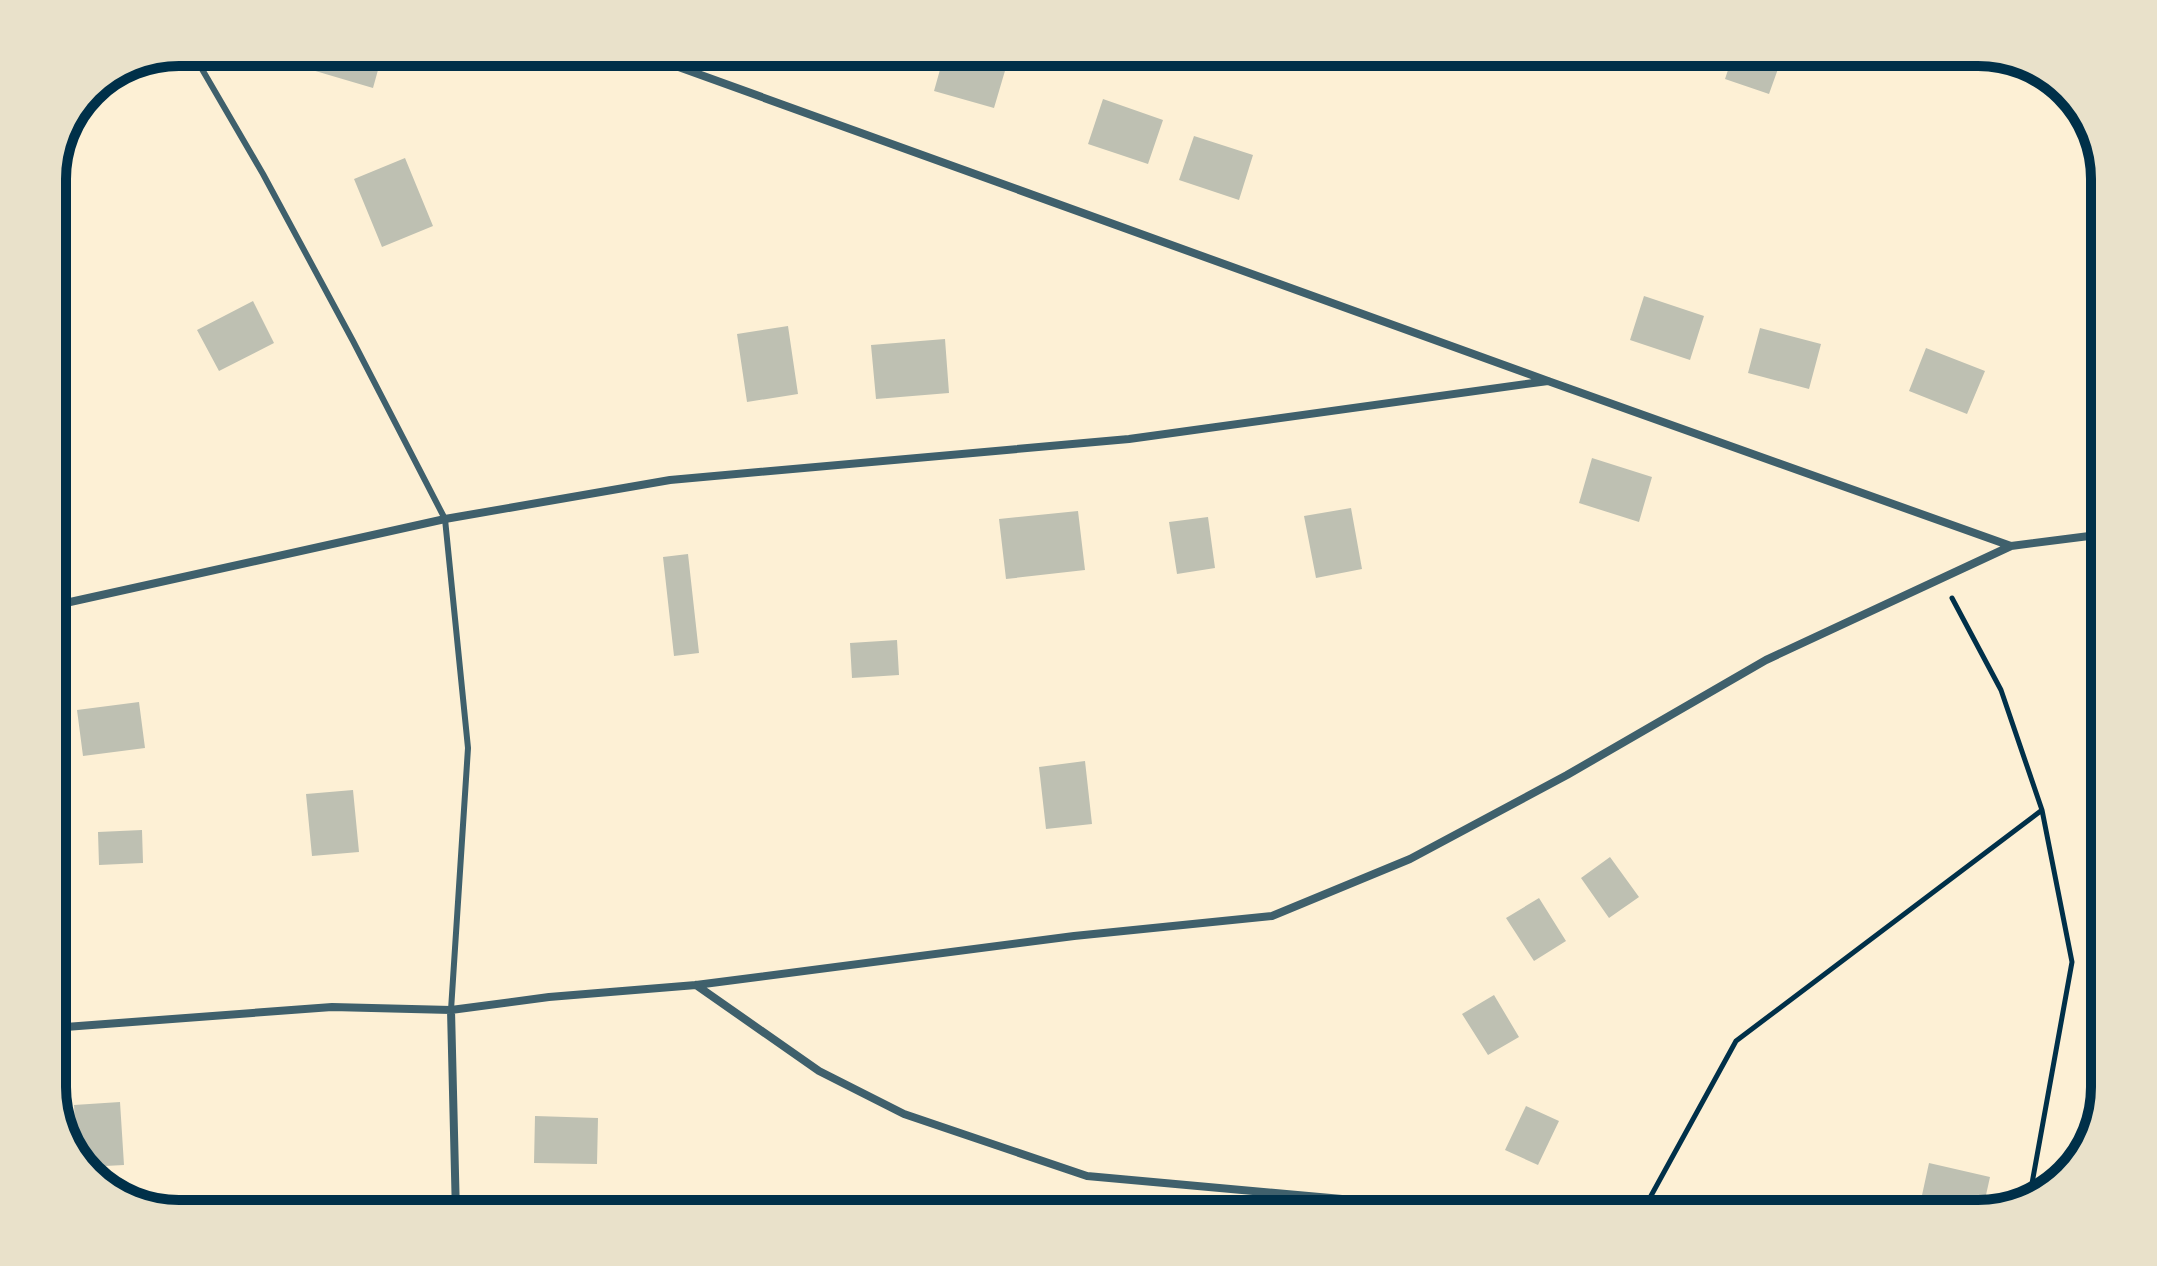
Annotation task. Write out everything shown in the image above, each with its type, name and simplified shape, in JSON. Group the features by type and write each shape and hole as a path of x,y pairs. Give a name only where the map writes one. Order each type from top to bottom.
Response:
{"street":[{"path":"676,66 2011,546"},
{"path":"66,603 445,519 670,480 1129,439 1548,381"},
{"path":"66,1027 332,1007 451,1010 549,997 696,985 1074,936 1272,916 1410,859 1567,775 1766,660 2011,546 2091,536"},
{"path":"696,985 819,1071 904,1114 1087,1176 1353,1200"},
{"path":"451,1010 456,1200"}],"lane":[{"path":"200,66 271,188 445,519 468,748 451,1010"}],"path":[{"path":"1942,579 2001,690 2042,810 2072,962 2032,1186"},
{"path":"1649,1200 1736,1041 2042,810"}],"building":[{"path":"313,66 379,66 373,88 312,70"},
{"path":"941,66 1006,66 994,108 934,91"},
{"path":"1729,66 1779,66 1769,94 1725,79"},
{"path":"1103,99 1163,120 1148,164 1088,144"},
{"path":"1194,136 1253,155 1239,200 1179,180"},
{"path":"405,158 433,226 382,247 354,179"},
{"path":"1644,296 1704,316 1690,360 1630,340"},
{"path":"253,301 274,343 219,371 197,330"},
{"path":"788,326 798,394 747,402 737,334"},
{"path":"1760,328 1821,344 1809,389 1748,373"},
{"path":"945,339 949,393 876,399 871,345"},
{"path":"1926,348 1985,371 1967,414 1909,391"},
{"path":"1592,458 1652,477 1639,522 1579,503"},
{"path":"1351,508 1362,569 1316,578 1304,516"},
{"path":"1078,511 1085,570 1006,579 999,519"},
{"path":"1208,517 1215,568 1177,574 1169,522"},
{"path":"688,554 699,653 674,656 663,557"},
{"path":"897,640 899,675 852,678 850,643"},
{"path":"139,702 145,748 83,756 77,710"},
{"path":"1085,761 1092,824 1046,829 1039,767"},
{"path":"353,790 359,852 312,856 306,794"},
{"path":"142,830 143,863 99,865 98,832"},
{"path":"1610,857 1639,897 1609,918 1581,878"},
{"path":"1539,898 1566,941 1534,961 1506,918"},
{"path":"1494,995 1519,1037 1488,1055 1462,1014"},
{"path":"120,1102 124,1165 98,1166 89,1156 75,1131 74,1105"},
{"path":"1526,1106 1559,1121 1538,1165 1505,1150"},
{"path":"535,1116 598,1118 597,1164 534,1163"},
{"path":"1929,1163 1990,1177 1985,1200 1921,1200"}]}
